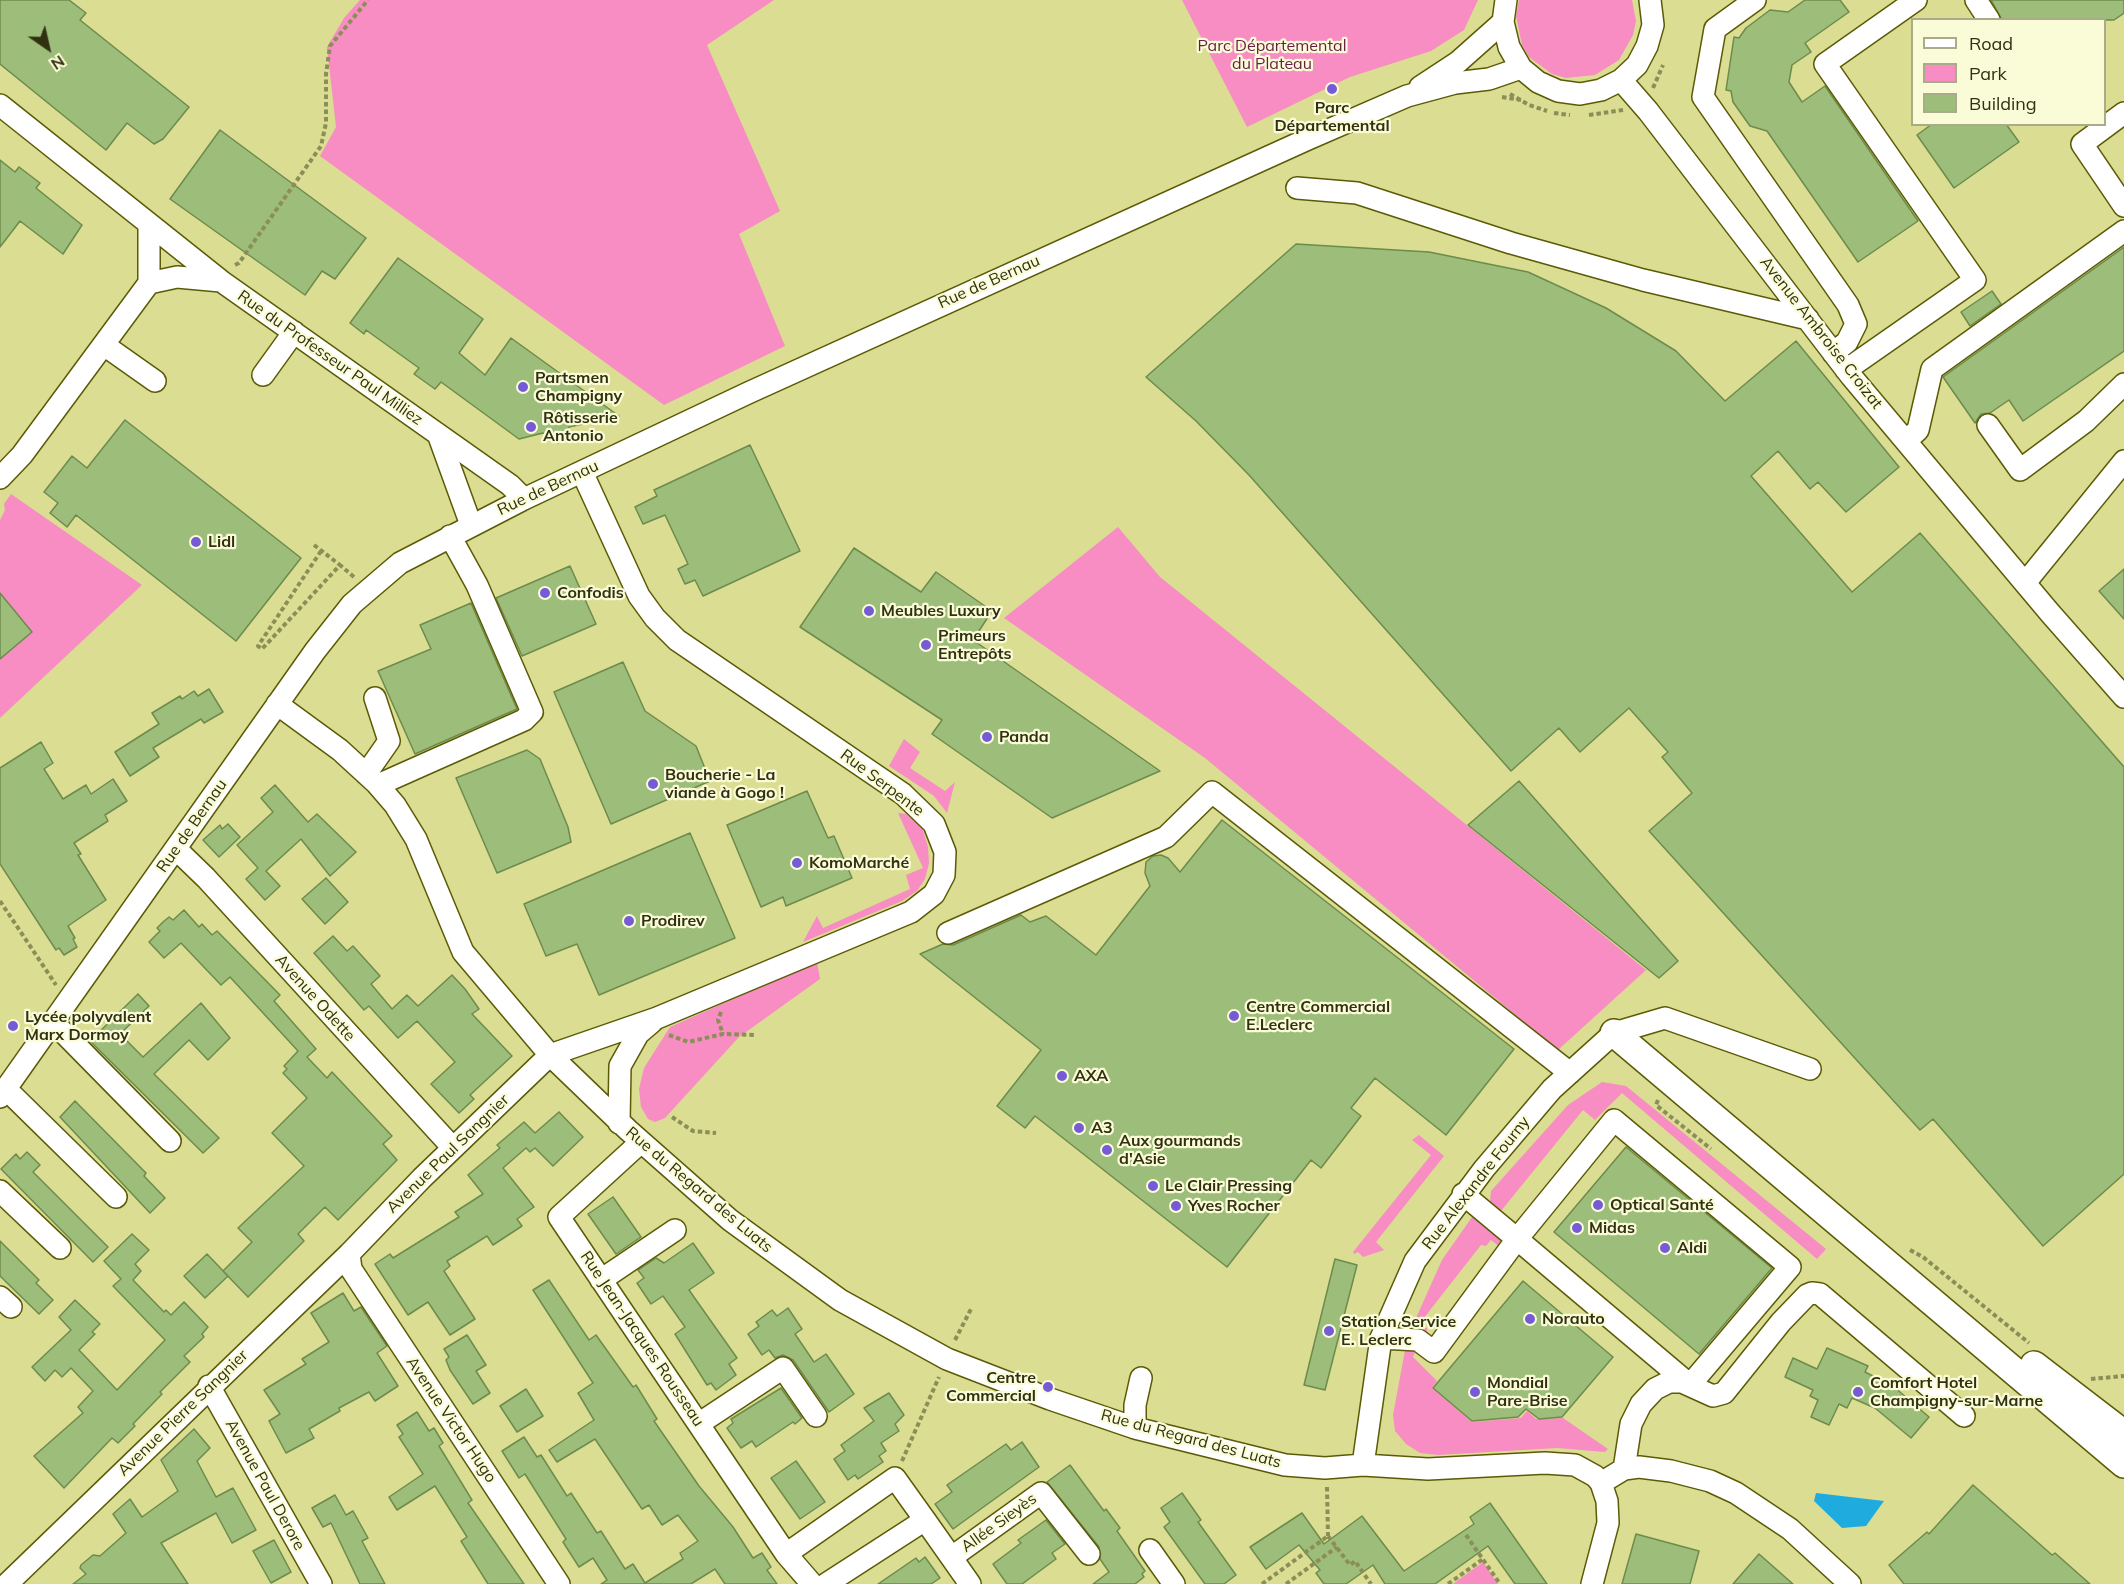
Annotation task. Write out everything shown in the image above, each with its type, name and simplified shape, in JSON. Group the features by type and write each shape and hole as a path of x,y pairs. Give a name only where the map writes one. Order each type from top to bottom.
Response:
{"main road":[{"path":"1614,1033 1960,1324 2118,1440"},
{"path":"1900,1274 1979,1318 2031,1374"},
{"path":"1960,1324 2015,1362 2118,1440"}],"street":[{"path":"1506,0 1503,22 1509,47 1521,68 1538,82 1569,93 1601,90 1621,80 1637,65 1647,46 1653,25 1651,1"},
{"path":"1755,0 1715,29 1703,97 1848,305 1856,324 1847,342 1833,353"},
{"path":"1846,370 1975,280 1825,64 1916,0"},
{"path":"1976,0 1988,18"},
{"name":"Rue de Bernau","path":"1407,96 1458,62 1503,22"},
{"name":"Rue de Bernau","path":"3,1093 66,1000 176,849 277,704 352,604 400,563 524,499 926,311 1407,96 1455,83 1489,79 1521,68"},
{"name":"Avenue Ambroise Croizat","path":"1621,80 1648,111 1846,370 2124,697"},
{"name":"Rue du Professeur Paul Milliez","path":"0,105 149,225 226,274 294,332 510,485 524,499"},
{"path":"2124,113 2082,144 2124,206"},
{"path":"1298,188 1357,193 1511,243 1643,280 1808,319"},
{"path":"0,478 22,454 149,283 149,225"},
{"path":"1907,440 1918,430 1932,369 2124,231"},
{"name":"Rue du Professeur Paul Milliez","path":"149,283 177,277 226,274"},
{"path":"263,375 294,332"},
{"path":"104,345 156,381"},
{"path":"1988,425 2020,470 2086,421 2124,384"},
{"name":"Rue du Professeur Paul Milliez","path":"438,434 471,525"},
{"path":"2025,583 2124,461"},
{"name":"Rue Serpente","path":"550,1055 657,1018 911,912 934,894 944,875 945,852 934,824 920,808 677,640 655,618 639,596 582,472"},
{"path":"372,780 531,716 530,706 477,585 450,536"},
{"path":"372,780 389,741 375,698"},
{"name":"Rue du Regard des Luats","path":"277,704 340,750 396,806 416,839 463,952 550,1055 619,1123 730,1220 840,1300 947,1359 1135,1428 1285,1464 1325,1468 1364,1465 1428,1469 1565,1463 1588,1471 1601,1483"},
{"path":"948,933 1166,837 1212,792 1570,1073"},
{"name":"Avenue Odette","path":"176,849 206,878 453,1148"},
{"name":"Rue Serpente","path":"619,1123 620,1066 638,1034 657,1018"},
{"path":"1614,1033 1665,1018 1810,1069"},
{"path":"53,1022 170,1141"},
{"name":"Rue Alexandre Fourny","path":"1364,1465 1381,1338 1415,1261 1464,1194 1552,1089 1614,1033"},
{"name":"Avenue Paul Sangnier","path":"349,1254 453,1148 550,1055"},
{"path":"3,1093 116,1197"},
{"path":"1381,1338 1418,1340 1434,1352 1517,1239 1614,1120 1790,1267 1690,1385"},
{"name":"Rue Jean-Jacques Rousseau","path":"641,1142 559,1217 700,1423 786,1554 812,1584"},
{"path":"0,1191 60,1248"},
{"path":"1464,1194 1690,1385"},
{"path":"601,1280 675,1230"},
{"name":"Avenue Pierre Sangnier","path":"18,1580 209,1386 349,1254"},
{"name":"Avenue Victor Hugo","path":"349,1254 351,1269 559,1584"},
{"path":"1623,1469 1631,1424 1641,1404 1655,1389 1669,1383 1682,1382 1713,1396 1724,1393 1781,1322 1807,1295 1816,1293 1964,1416"},
{"path":"700,1423 783,1368 816,1416"},
{"path":"1135,1428 1135,1405 1141,1377"},
{"name":"Avenue Paul Derore","path":"209,1386 321,1584"},
{"path":"1592,1584 1608,1513 1601,1483 1623,1469 1639,1467 1671,1471 1710,1481 1736,1493 1790,1529 1850,1584"},
{"path":"786,1554 895,1478 970,1584"},
{"name":"Allée Sieyès","path":"952,1557 1041,1493 1089,1554"},
{"path":"826,1584 925,1520"},
{"path":"1150,1550 1174,1584"}],"path":[{"path":"226,274 239,263 321,146 326,123 326,74 330,46 368,0"},
{"path":"314,545 369,590"},
{"path":"321,551 258,646 262,649 340,565"},
{"path":"0,901 66,1000"},
{"path":"657,1018 668,1035 688,1042 723,1034 756,1035"},
{"path":"672,1117 693,1131 716,1133"},
{"path":"895,1478 971,1309"},
{"path":"2100,1379 2124,1376"},
{"path":"1325,1468 1328,1536 1350,1565 1355,1562 1371,1584"},
{"path":"1466,1534 1500,1584"},
{"path":"1262,1584 1328,1536"},
{"path":"1286,1584 1337,1547"},
{"path":"1448,1584 1483,1559"}],"green space":[{"path":"360,0 774,0 707,45 780,211 739,234 785,346 664,405 320,156 336,127 327,47 344,18"},
{"name":"Parc Départemental du Plateau","path":"1182,0 1478,0 1464,30 1431,51 1350,77 1247,127"},
{"path":"1519,0 1632,0 1636,21 1633,35 1619,60 1595,75 1566,78 1552,74 1529,57 1522,45 1516,16"},
{"path":"11,494 142,585 0,718 0,520 5,510 4,504"},
{"path":"1118,527 1160,577 1646,970 1558,1050 1205,758 1004,618"},
{"path":"904,739 920,752 910,768 945,791 955,782 947,813 934,796 889,766"},
{"path":"898,813 906,814 923,830 928,847 929,863 925,879 917,891 902,901 803,942 817,916 823,928 910,889 906,875 923,868"},
{"path":"817,962 820,979 739,1037 665,1118 655,1122 648,1119 641,1107 639,1089 644,1068 670,1027"},
{"path":"1602,1082 1626,1086 1826,1249 1817,1259 1622,1093 1595,1120 1583,1110 1501,1211 1490,1202 1491,1191 1568,1105"},
{"path":"1419,1135 1444,1156 1376,1242 1384,1250 1363,1257 1358,1252 1354,1254 1353,1252 1431,1155 1412,1140"},
{"path":"1472,1217 1477,1217 1505,1240 1505,1251 1491,1240 1486,1246 1481,1245 1420,1323 1420,1326 1427,1328 1427,1332 1414,1330 1412,1327 1442,1260"},
{"path":"1406,1345 1416,1350 1413,1357 1437,1381 1432,1388 1472,1422 1521,1418 1527,1411 1536,1419 1563,1418 1608,1449 1605,1452 1557,1448 1438,1455 1420,1453 1406,1444 1395,1431 1393,1415"},
{"path":"1483,1562 1498,1584 1453,1584"}],"water":[{"path":"1816,1493 1884,1501 1866,1526 1842,1528 1814,1501"}],"building":[{"path":"0,0 69,0 86,13 80,20 189,107 163,139 154,144 127,123 106,150 0,64"},
{"path":"1805,0 1840,0 1849,12 1805,43 1811,52 1792,65 1789,82 1802,102 1825,86 1918,221 1858,262 1767,131 1750,126 1733,102 1731,91 1726,90 1734,37 1739,38 1746,28 1770,10 1788,12"},
{"path":"1991,0 2124,0 2124,13 2114,20 2106,20 2106,18 2001,18"},
{"path":"1929,126 2007,126 2019,142 1954,188 1917,135"},
{"path":"220,130 366,238 335,279 322,271 305,295 170,199"},
{"path":"0,160 15,172 19,167 40,183 36,188 82,225 63,254 20,221 0,247"},
{"path":"1296,244 1429,252 1528,272 1606,308 1676,351 1725,401 1796,341 1899,467 1846,512 1818,482 1810,489 1778,451 1751,476 1852,592 1920,533 2124,767 2124,1174 2043,1246 1933,1119 1920,1130 1649,831 1692,793 1662,757 1668,752 1629,708 1580,752 1559,728 1511,771 1249,475 1196,421 1146,377"},
{"path":"2124,247 2124,351 2023,421 2009,400 1990,413 1981,414 1975,423 1943,377"},
{"path":"398,258 483,319 459,353 485,375 511,338 619,416 569,427 558,443 543,433 519,439 441,382 435,389 414,374 419,368 366,330 364,334 350,323"},
{"path":"1992,291 2001,304 1970,326 1961,312"},
{"name":"Lidl","path":"125,420 301,558 236,641 76,515 67,527 50,513 58,503 44,492 72,456 87,468"},
{"path":"750,445 800,551 703,596 695,580 685,584 678,569 688,564 665,515 643,524 635,507 657,496 654,490"},
{"path":"854,548 921,592 936,572 992,611 973,640 1160,771 1052,818 932,734 942,720 800,627"},
{"path":"570,566 596,624 522,656 496,598"},
{"path":"2124,569 2124,619 2099,591"},
{"path":"0,593 32,632 0,659"},
{"path":"471,603 517,709 415,754 378,671 431,649 420,625"},
{"path":"623,662 645,711 696,746 710,781 611,824 554,692"},
{"path":"209,689 223,712 204,723 201,719 153,748 159,757 130,776 115,752 159,724 152,713 180,696 182,699 194,691 198,696"},
{"path":"41,742 53,763 44,769 63,799 86,785 91,794 113,779 127,801 105,815 108,821 74,843 81,854 78,855 106,900 68,926 77,947 64,955 59,948 56,950 0,864 0,768"},
{"path":"527,750 540,759 568,827 571,842 497,873 456,778"},
{"path":"1519,781 1678,961 1659,978 1468,825"},
{"path":"275,785 308,822 317,814 356,852 330,876 301,839 266,871 280,886 265,900 246,879 258,868 237,845 273,812 261,798"},
{"path":"807,791 828,838 834,836 852,878 786,906 783,897 761,907 727,825"},
{"name":"Centre Commercial E.Leclerc","path":"1222,820 1514,1049 1446,1135 1375,1078 1351,1108 1361,1116 1321,1168 1311,1160 1227,1267 1035,1116 1025,1128 997,1106 1041,1050 920,954 943,944 953,945 1021,915 1030,922 1046,916 1096,955 1150,886 1145,873 1146,862 1153,856 1161,855 1168,858 1180,872"},
{"path":"228,824 240,837 219,857 203,840 220,825 222,829"},
{"name":"Prodirev","path":"690,833 735,938 599,995 577,944 546,956 524,904"},
{"path":"326,878 348,902 325,924 302,899"},
{"path":"184,910 199,927 202,924 212,935 217,931 280,995 274,1001 316,1049 307,1057 327,1078 332,1072 392,1136 383,1144 397,1160 338,1220 325,1207 298,1234 304,1241 248,1297 223,1271 252,1242 238,1228 304,1166 272,1133 307,1098 283,1073 287,1069 284,1066 298,1051 230,977 221,985 181,943 164,958 149,942 160,931 157,928 163,922 169,917 173,920"},
{"path":"333,936 347,951 353,946 380,976 371,984 392,1009 407,995 418,1006 452,975 465,989 479,1009 472,1014 512,1056 470,1095 474,1099 459,1113 431,1084 455,1062 417,1021 398,1038 369,1006 364,1010 314,953"},
{"path":"138,994 149,1006 120,1034 143,1057 201,1003 230,1038 208,1060 189,1040 154,1074 219,1138 203,1153 90,1041"},
{"path":"75,1101 146,1173 144,1176 165,1198 150,1213 60,1117"},
{"path":"559,1112 583,1137 553,1166 535,1148 530,1152 526,1148 503,1168 534,1207 517,1219 522,1226 493,1245 487,1236 447,1261 450,1266 444,1271 475,1319 450,1335 428,1302 408,1315 375,1264 390,1254 393,1258 459,1217 455,1212 483,1194 468,1175 500,1148 497,1145 524,1122 535,1133"},
{"name":"Aldi","path":"1626,1147 1772,1268 1699,1354 1554,1232"},
{"path":"27,1152 40,1165 33,1172 108,1247 93,1262 1,1169 16,1154 20,1159"},
{"path":"613,1197 641,1237 616,1254 588,1214"},
{"path":"132,1234 149,1250 135,1264 141,1271 133,1280 164,1312 166,1310 171,1315 184,1302 208,1327 202,1334 204,1337 184,1356 190,1362 160,1392 162,1394 133,1424 135,1426 118,1443 112,1438 64,1488 34,1456 83,1413 78,1407 93,1391 71,1368 62,1377 55,1370 45,1381 32,1367 71,1330 59,1317 75,1300 100,1324 92,1332 95,1334 79,1350 117,1390 165,1340 113,1286 121,1279 104,1261"},
{"path":"0,1241 39,1280 36,1283 53,1300 39,1314 0,1276"},
{"path":"693,1243 714,1273 689,1290 737,1358 729,1364 736,1375 716,1390 711,1383 707,1385 675,1334 685,1327 663,1296 651,1304 637,1283 644,1278 638,1270 656,1258 664,1263"},
{"path":"207,1254 228,1276 205,1298 184,1276"},
{"name":"Station Service E. Leclerc","path":"1335,1259 1357,1265 1325,1390 1304,1385"},
{"path":"549,1280 589,1340 596,1335 633,1387 636,1385 657,1419 654,1421 699,1486 733,1527 753,1558 762,1553 771,1567 767,1570 777,1584 725,1584 715,1569 691,1584 601,1584 607,1580 593,1558 579,1567 563,1542 566,1539 525,1474 519,1478 502,1451 524,1437 537,1457 541,1455 567,1496 571,1493 597,1533 601,1531 625,1569 633,1564 645,1583 683,1559 680,1553 698,1541 678,1515 662,1525 649,1505 642,1509 595,1439 557,1462 549,1450 594,1420 578,1393 593,1383 533,1290"},
{"name":"Norauto","path":"1523,1281 1613,1357 1562,1417 1539,1419 1526,1409 1518,1417 1472,1421 1433,1388"},
{"path":"343,1293 354,1311 361,1307 387,1346 377,1353 398,1386 375,1401 369,1392 339,1408 340,1411 309,1429 314,1438 286,1453 269,1421 280,1414 264,1390 306,1364 302,1359 329,1342 311,1313"},
{"path":"788,1308 802,1329 795,1334 814,1362 826,1354 854,1394 829,1412 793,1360 783,1355 775,1358 769,1350 762,1355 748,1334 759,1326 756,1322 772,1310 777,1316"},
{"path":"467,1335 486,1365 476,1371 490,1393 473,1404 450,1370 446,1360 449,1357 444,1349"},
{"name":"Comfort Hotel Champigny-sur-Marne","path":"1827,1348 1868,1366 1865,1372 1893,1386 1929,1417 1911,1438 1875,1408 1852,1398 1847,1408 1839,1404 1829,1425 1811,1417 1818,1400 1810,1396 1813,1390 1785,1377 1793,1358 1817,1369"},
{"path":"781,1388 802,1418 756,1447 752,1441 741,1448 727,1428 733,1423 731,1419"},
{"path":"526,1389 543,1416 517,1432 500,1406"},
{"path":"889,1393 904,1415 895,1424 899,1431 881,1443 886,1451 879,1456 883,1462 858,1479 855,1475 848,1480 834,1459 845,1451 841,1445 874,1421 864,1408"},
{"path":"417,1412 429,1431 434,1428 443,1443 439,1446 472,1500 468,1503 524,1584 488,1584 461,1541 467,1537 435,1486 397,1510 389,1497 423,1474 399,1437 403,1434 397,1425"},
{"path":"194,1429 210,1448 197,1461 216,1497 233,1488 256,1530 232,1543 216,1513 161,1543 188,1584 73,1584 86,1574 80,1568 81,1565 93,1555 100,1556 126,1533 113,1514 130,1499 142,1517 178,1491 161,1460"},
{"path":"1022,1442 1039,1467 953,1529 935,1504 952,1492 947,1485 1006,1444 1011,1450"},
{"path":"796,1461 825,1502 800,1519 771,1478"},
{"path":"1070,1465 1104,1511 1106,1509 1120,1528 1117,1531 1145,1571 1142,1574 1144,1577 1135,1584 1093,1584 1109,1572 1100,1559 1099,1547 1047,1482"},
{"path":"1973,1485 2052,1555 2055,1553 2090,1584 1904,1584 1889,1565 1927,1532 1929,1534"},
{"path":"1182,1493 1201,1520 1198,1522 1236,1575 1224,1584 1205,1584 1164,1527 1170,1522 1161,1508"},
{"path":"335,1495 346,1515 353,1511 368,1538 362,1541 385,1584 360,1584 331,1523 323,1527 312,1508"},
{"path":"1490,1503 1547,1584 1515,1584 1488,1546 1435,1584 1385,1584 1373,1565 1346,1584 1324,1584 1316,1573 1320,1570 1299,1545 1266,1569 1250,1547 1302,1513 1324,1544 1362,1516 1404,1571 1474,1524 1470,1517"},
{"path":"1046,1520 1065,1544 1052,1553 1056,1559 1022,1584 1007,1584 993,1564 1021,1543 1018,1540"},
{"path":"1636,1534 1699,1551 1690,1584 1622,1584"},
{"path":"274,1540 291,1572 271,1583 253,1551"},
{"path":"1759,1554 1793,1584 1733,1584"},
{"path":"925,1557 940,1578 931,1584 878,1584 916,1558 919,1562"}],"place":[{"name":"Parc Départemental","path":"1332,89"},
{"name":"Partsmen Champigny","path":"523,387"},
{"name":"Rôtisserie Antonio","path":"531,427"},
{"name":"Lidl","path":"196,542"},
{"name":"Confodis","path":"545,593"},
{"name":"Meubles Luxury","path":"869,611"},
{"name":"Primeurs Entrepôts","path":"926,645"},
{"name":"Panda","path":"987,737"},
{"name":"Boucherie - La viande à Gogo !","path":"653,784"},
{"name":"KomoMarché","path":"797,863"},
{"name":"Prodirev","path":"629,921"},
{"name":"Centre Commercial E.Leclerc","path":"1234,1016"},
{"name":"Lycée polyvalent Marx Dormoy","path":"13,1026"},
{"name":"AXA","path":"1062,1076"},
{"name":"A3","path":"1079,1128"},
{"name":"Aux gourmands d'Asie","path":"1107,1150"},
{"name":"Le Clair Pressing","path":"1153,1186"},
{"name":"Optical Santé","path":"1598,1205"},
{"name":"Yves Rocher","path":"1176,1206"},
{"name":"Midas","path":"1577,1228"},
{"name":"Aldi","path":"1665,1248"},
{"name":"Norauto","path":"1530,1319"},
{"name":"Station Service E. Leclerc","path":"1329,1331"},
{"name":"Centre Commercial","path":"1048,1387"},
{"name":"Mondial Pare-Brise","path":"1475,1392"},
{"name":"Comfort Hotel Champigny-sur-Marne","path":"1858,1392"}]}
